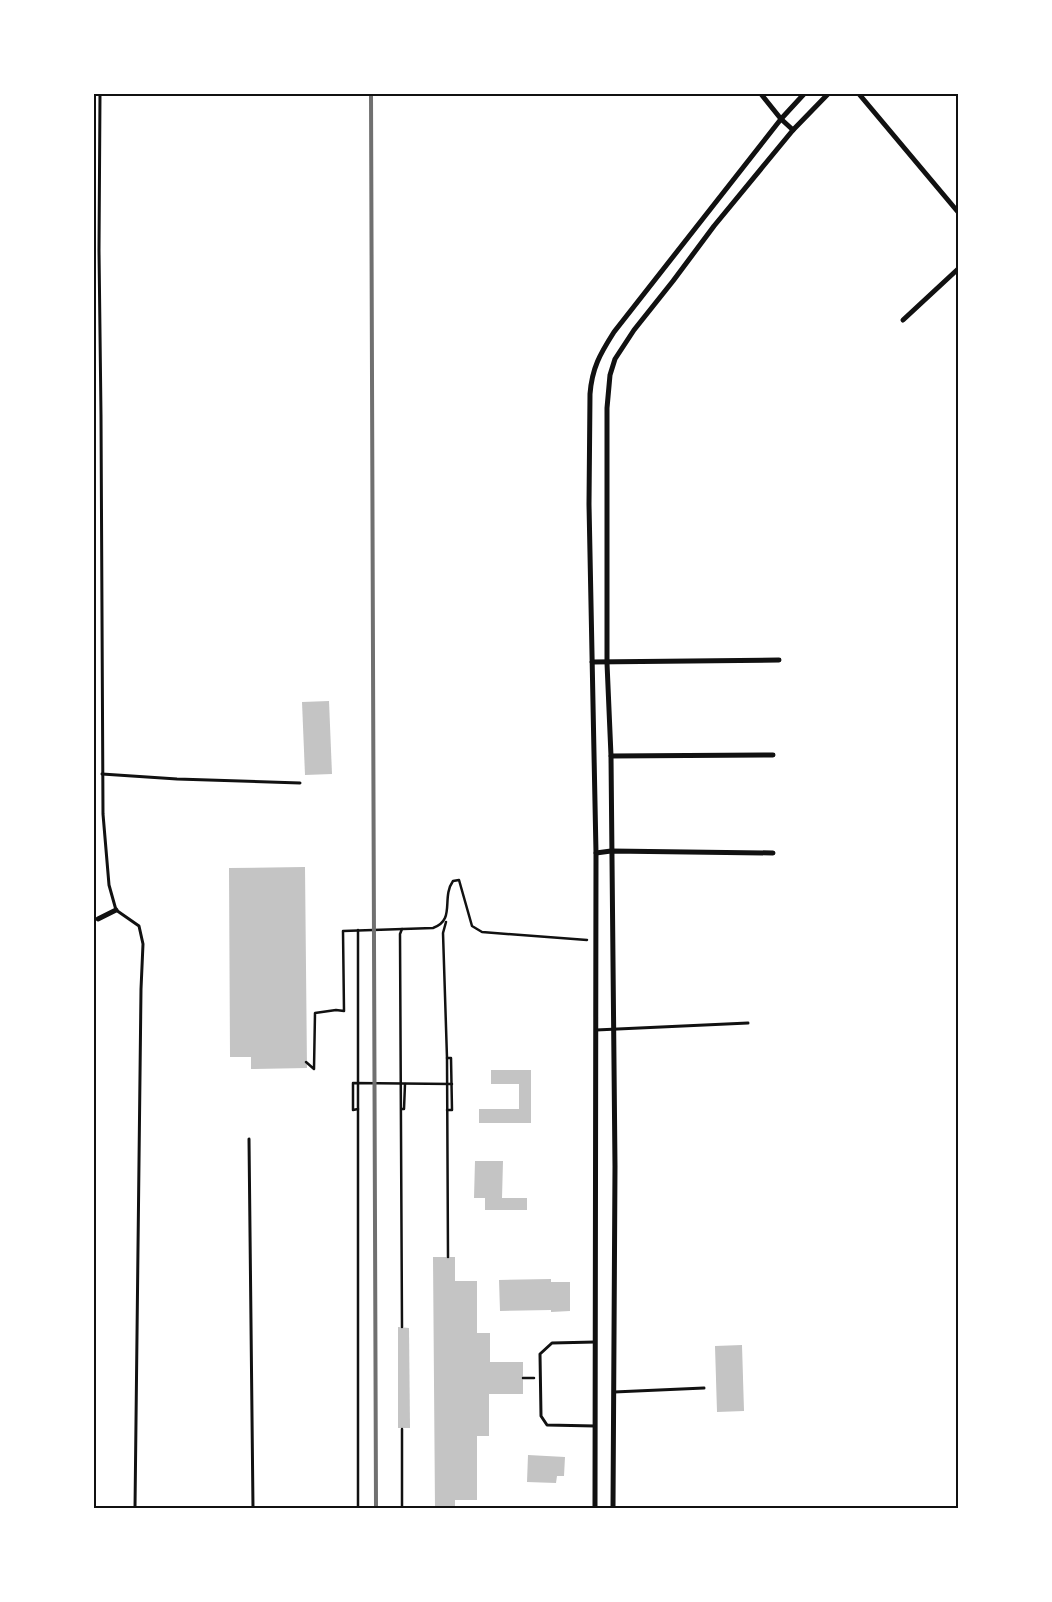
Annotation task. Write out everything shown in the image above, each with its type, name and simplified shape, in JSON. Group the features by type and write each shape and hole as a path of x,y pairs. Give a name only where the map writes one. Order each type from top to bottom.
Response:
{"street":[{"path":"761,94 794,130"},
{"path":"595,1508 596,853 589,504 590,394 595,365 614,332 781,118 804,94"},
{"path":"613,1508 615,1166 611,756 607,663 607,408 610,374 615,359 634,330 714,226 794,130 828,94"},
{"path":"859,94 958,212"},
{"path":"904,320 958,269"},
{"path":"592,662 779,660"},
{"path":"611,756 773,755"},
{"path":"596,853 611,851 773,853"},
{"path":"98,920 116,910"}],"lane":[{"path":"100,94 102,814 109,885 116,910 139,926 143,944 135,1508"},
{"path":"102,774 178,779 300,783"},
{"path":"596,1030 748,1023"},
{"path":"249,1139 252,1508"},
{"path":"596,1342 552,1343 540,1354 541,1416 547,1425 596,1426"},
{"path":"614,1392 704,1388"}],"path":[{"path":"448,1257 447,1058 443,933 449,886 453,881 459,880 472,926 482,932 596,940"},
{"path":"306,1062 314,1069 315,1013 336,1010 344,1011 344,930 433,928 441,926 446,920"},
{"path":"402,929 400,934 402,1327"},
{"path":"358,930 358,1508"},
{"path":"447,1058 451,1058 452,1084 452,1110 447,1110"},
{"path":"358,1109 353,1110 353,1082 452,1084"},
{"path":"402,1109 404,1109 405,1084"},
{"path":"402,1429 402,1508"}],"building":[{"path":"329,701 332,774 305,775 302,702"},
{"path":"305,867 307,1068 251,1069 251,1057 230,1057 229,868"},
{"path":"491,1070 531,1070 531,1123 479,1123 479,1109 519,1109 519,1084 491,1084"},
{"path":"475,1161 503,1161 502,1198 527,1198 527,1210 485,1210 485,1198 474,1198"},
{"path":"433,1257 455,1257 455,1281 477,1281 477,1333 490,1333 490,1362 523,1362 523,1394 489,1394 489,1436 477,1436 477,1500 455,1500 455,1508 435,1508"},
{"path":"551,1279 551,1282 570,1282 570,1311 500,1311 499,1280"},
{"path":"398,1327 409,1328 410,1428 398,1428"},
{"path":"742,1345 744,1411 717,1412 715,1346"},
{"path":"528,1455 565,1457 564,1476 557,1476 556,1483 527,1482"}],"railway":[{"path":"371,94 376,1508"}]}
